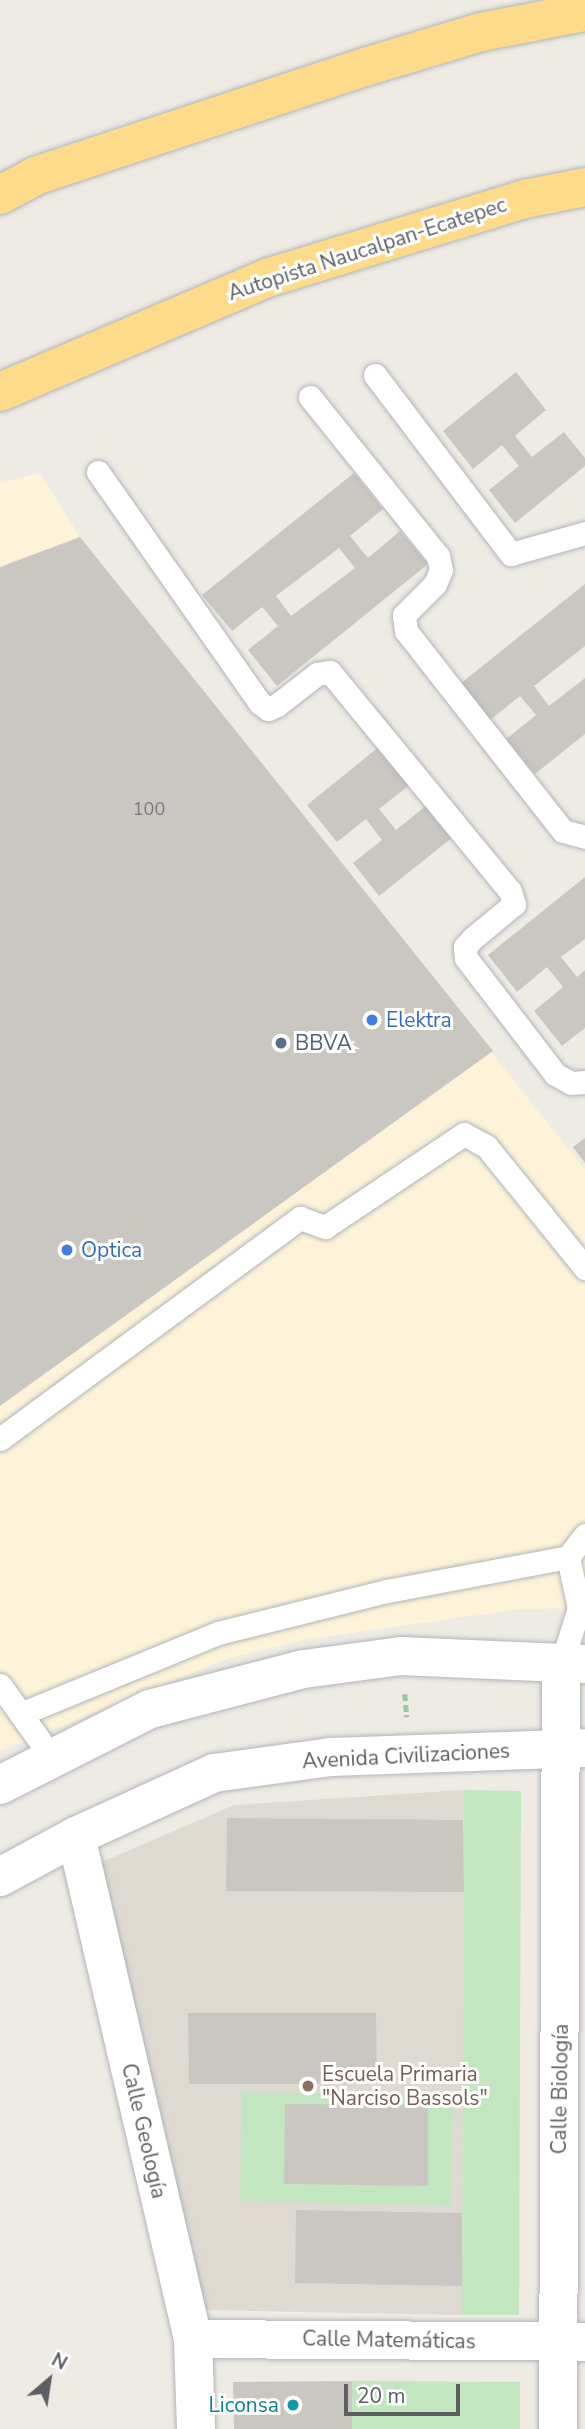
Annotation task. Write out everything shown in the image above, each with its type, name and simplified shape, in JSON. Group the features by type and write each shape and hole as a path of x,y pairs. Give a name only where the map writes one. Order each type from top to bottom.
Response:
{"highway":[{"path":"0,195 18,179 442,43 585,12"},
{"name":"Autopista Naucalpan-Ecatepec","path":"0,392 270,277 525,199 585,187"}],"street":[{"path":"0,1785 150,1709 304,1669 401,1656 573,1665"},
{"name":"Calle Biología","path":"558,2429 571,2342 573,1665"},
{"name":"Avenida Civilizaciones","path":"0,1877 76,1836 214,1773 331,1756 573,1748"},
{"name":"Calle Geología","path":"76,1836 193,2339 196,2429"},
{"name":"Calle Matemáticas","path":"193,2339 571,2342"}],"lane":[{"path":"374,375 511,554 585,533"},
{"path":"310,397 438,556 441,570 435,584 404,615 406,631 564,831 585,836"},
{"path":"98,472 260,703 268,709 317,674 330,672 510,891 514,904 473,938 465,947 466,958 555,1074 572,1083 585,1082"},
{"path":"0,1439 300,1218 325,1227 464,1134 487,1147 585,1268"},
{"path":"23,1713 218,1633 387,1591 568,1558 585,1535"},
{"path":"568,1558 579,1608 573,1665"},
{"path":"0,1685 23,1713 52,1758"}],"path":[{"path":"404,1683 407,1720"}],"shaded area":[{"path":"40,473 80,537 585,1170 585,1608 521,1609 309,1639 229,1658 0,1751 0,483"},
{"name":"Escuela Primaria \"Narciso Bassols\"","path":"464,1790 462,2315 205,2310 102,1862 234,1805"}],"green space":[{"path":"464,1790 521,1791 519,2315 462,2315"},
{"path":"242,2092 453,2096 452,2205 240,2201"},
{"path":"352,2381 520,2382 520,2429 352,2429"}],"building":[{"path":"516,372 546,410 515,436 532,457 564,432 585,458 585,466 515,523 489,490 519,466 502,445 473,469 443,431"},
{"path":"354,473 383,509 350,536 368,558 400,531 428,564 277,686 248,650 278,626 262,607 232,631 202,595","holes":["339,548 355,568 291,616 276,596"]},
{"path":"80,537 493,1051 0,1406 0,567"},
{"path":"585,584 585,646 534,686 549,706 585,678 585,734 535,774 506,739 536,715 520,696 490,720 460,684"},
{"path":"380,746 411,784 379,809 396,830 427,805 453,837 379,896 353,863 382,840 366,819 337,842 307,805"},
{"path":"585,877 585,939 561,957 577,977 585,970 585,1028 562,1046 534,1011 563,987 547,967 517,992 488,955"},
{"path":"585,1138 585,1163 573,1147"},
{"path":"227,1818 463,1820 464,1892 226,1891"},
{"path":"188,2013 376,2013 377,2084 189,2084"},
{"path":"285,2104 428,2105 428,2186 284,2184"},
{"path":"296,2210 462,2213 462,2286 295,2283"},
{"name":"Liconsa","path":"352,2381 352,2429 234,2429 233,2382"}],"place":[{"name":"Elektra","path":"372,1020"},
{"name":"BBVA","path":"281,1043"},
{"name":"Optica","path":"67,1250"},
{"name":"Escuela Primaria \"Narciso Bassols\"","path":"308,2086"},
{"name":"Liconsa","path":"293,2405"}]}
